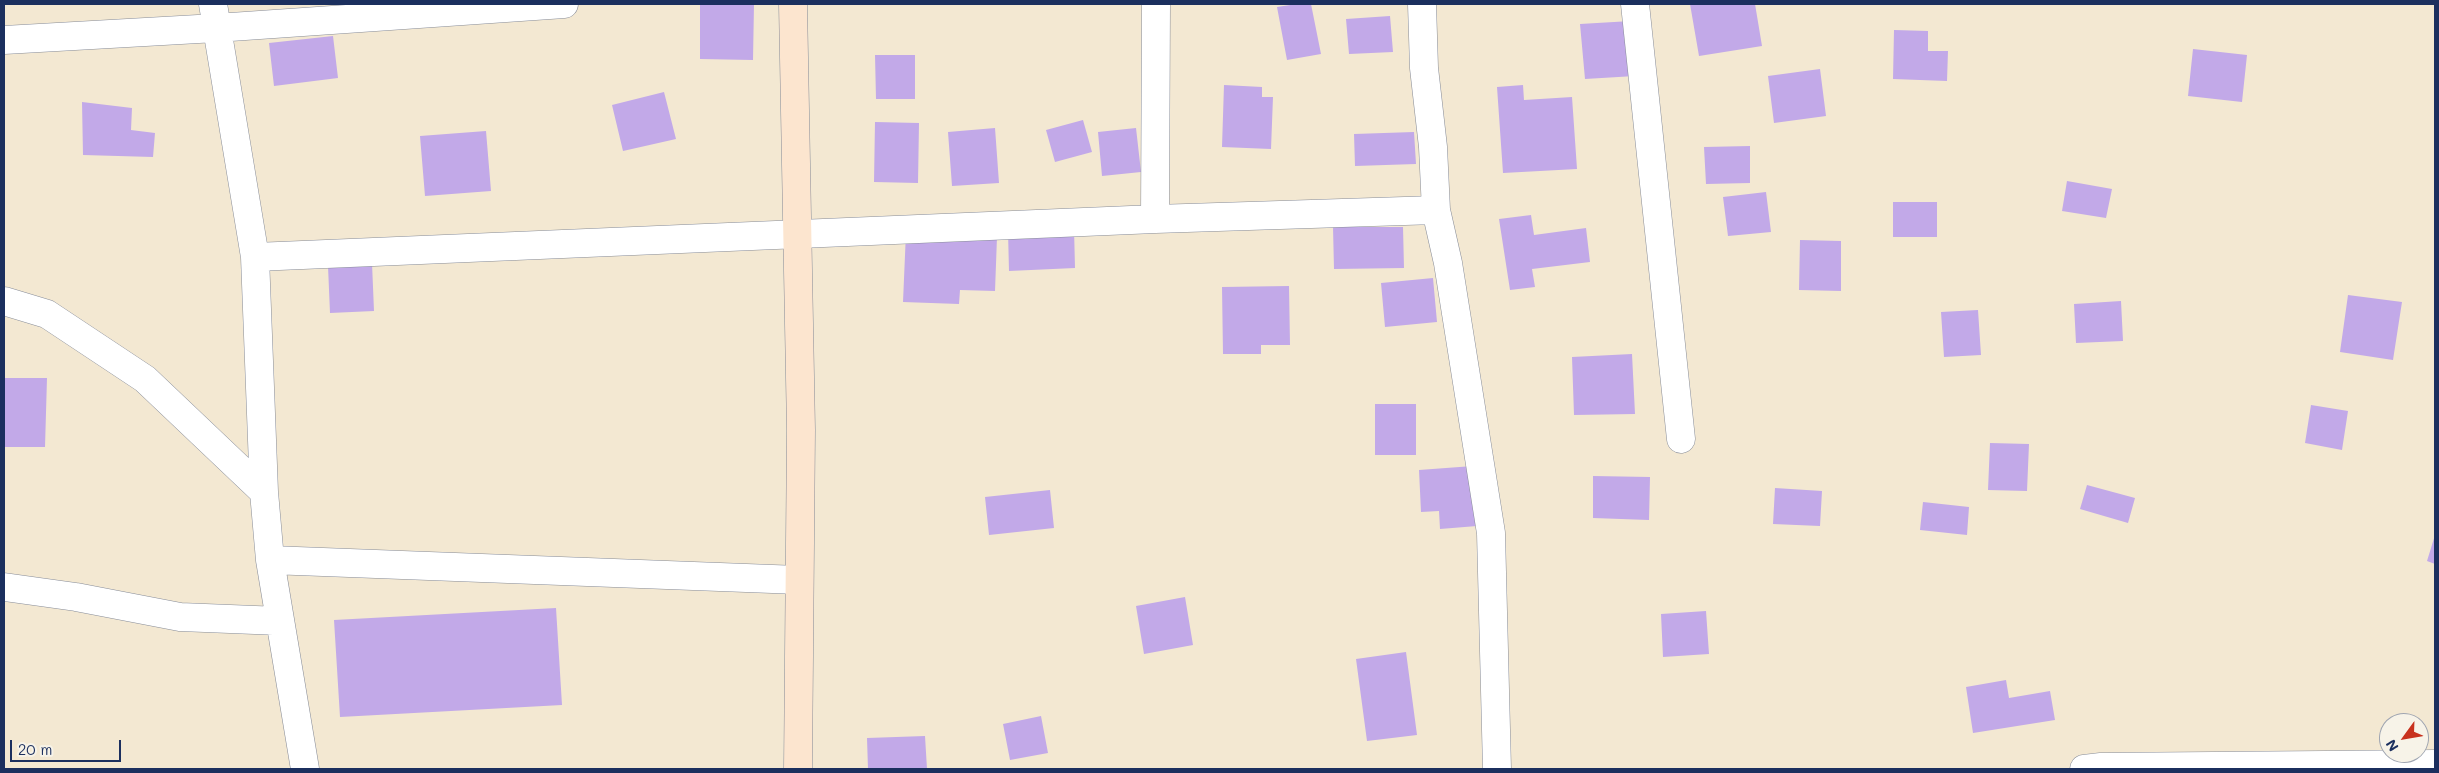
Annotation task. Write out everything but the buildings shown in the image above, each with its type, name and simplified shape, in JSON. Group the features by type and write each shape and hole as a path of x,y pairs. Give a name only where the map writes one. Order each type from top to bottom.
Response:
{"street":[{"path":"4,40 215,16 564,4"},
{"path":"793,4 801,430 798,769"},
{"path":"1155,219 1156,4"},
{"path":"1422,4 1424,68 1433,147 1436,210 1448,263 1491,533 1498,769"},
{"path":"1635,4 1681,439"},
{"path":"215,16 255,257 264,492 270,560 305,769"},
{"path":"255,257 1155,219 1436,210"},
{"path":"4,301 47,314 145,380 264,492"},
{"path":"270,560 799,580"},
{"path":"4,587 76,597 180,618 280,621"},
{"path":"2084,769 2101,767 2435,764"}]}
